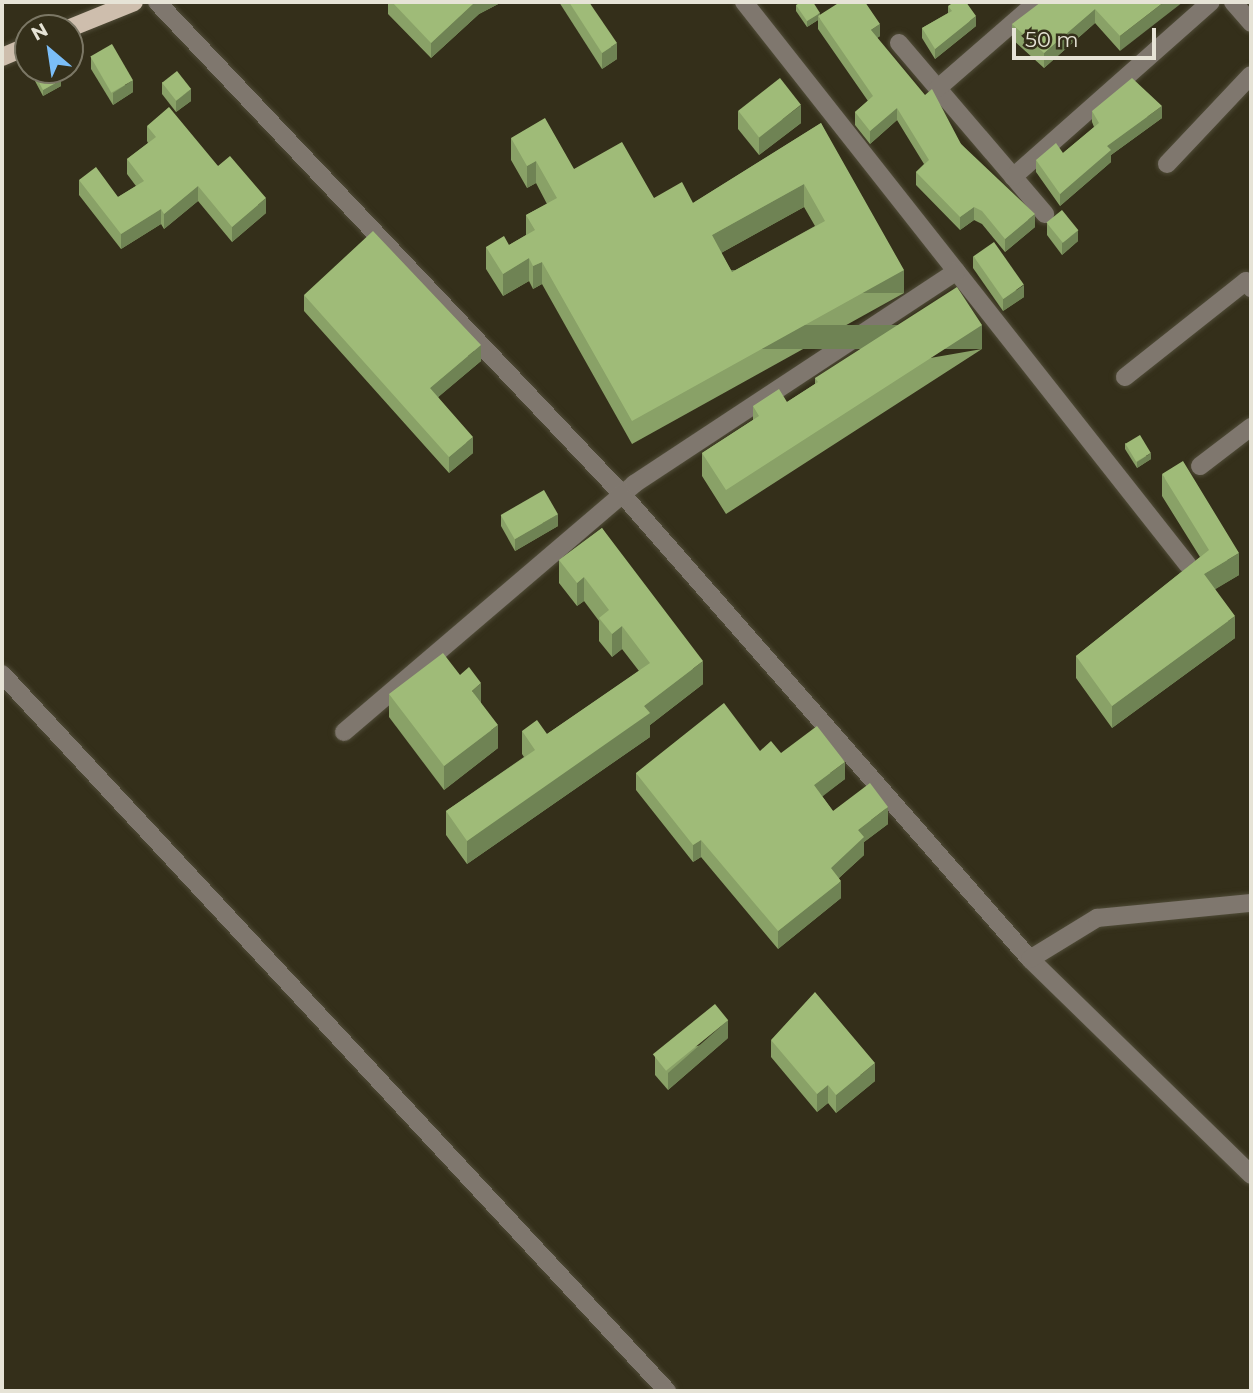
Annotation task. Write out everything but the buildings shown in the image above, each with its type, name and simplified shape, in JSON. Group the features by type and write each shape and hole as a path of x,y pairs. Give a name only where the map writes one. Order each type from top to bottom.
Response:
{"main road":[{"path":"84,23 134,2"}],"street":[{"path":"156,2 622,494 1030,959 1251,1175"},
{"path":"744,2 1187,564"},
{"path":"938,88 1037,2"},
{"path":"1013,177 1211,2"},
{"path":"1233,2 1251,23"},
{"path":"899,43 1045,214"},
{"path":"1167,164 1251,75"},
{"path":"344,732 622,494 956,272"},
{"path":"1125,377 1246,281 1251,288"},
{"path":"1200,466 1249,433"},
{"path":"2,674 667,1391"},
{"path":"1030,959 1097,918 1251,903"}]}
